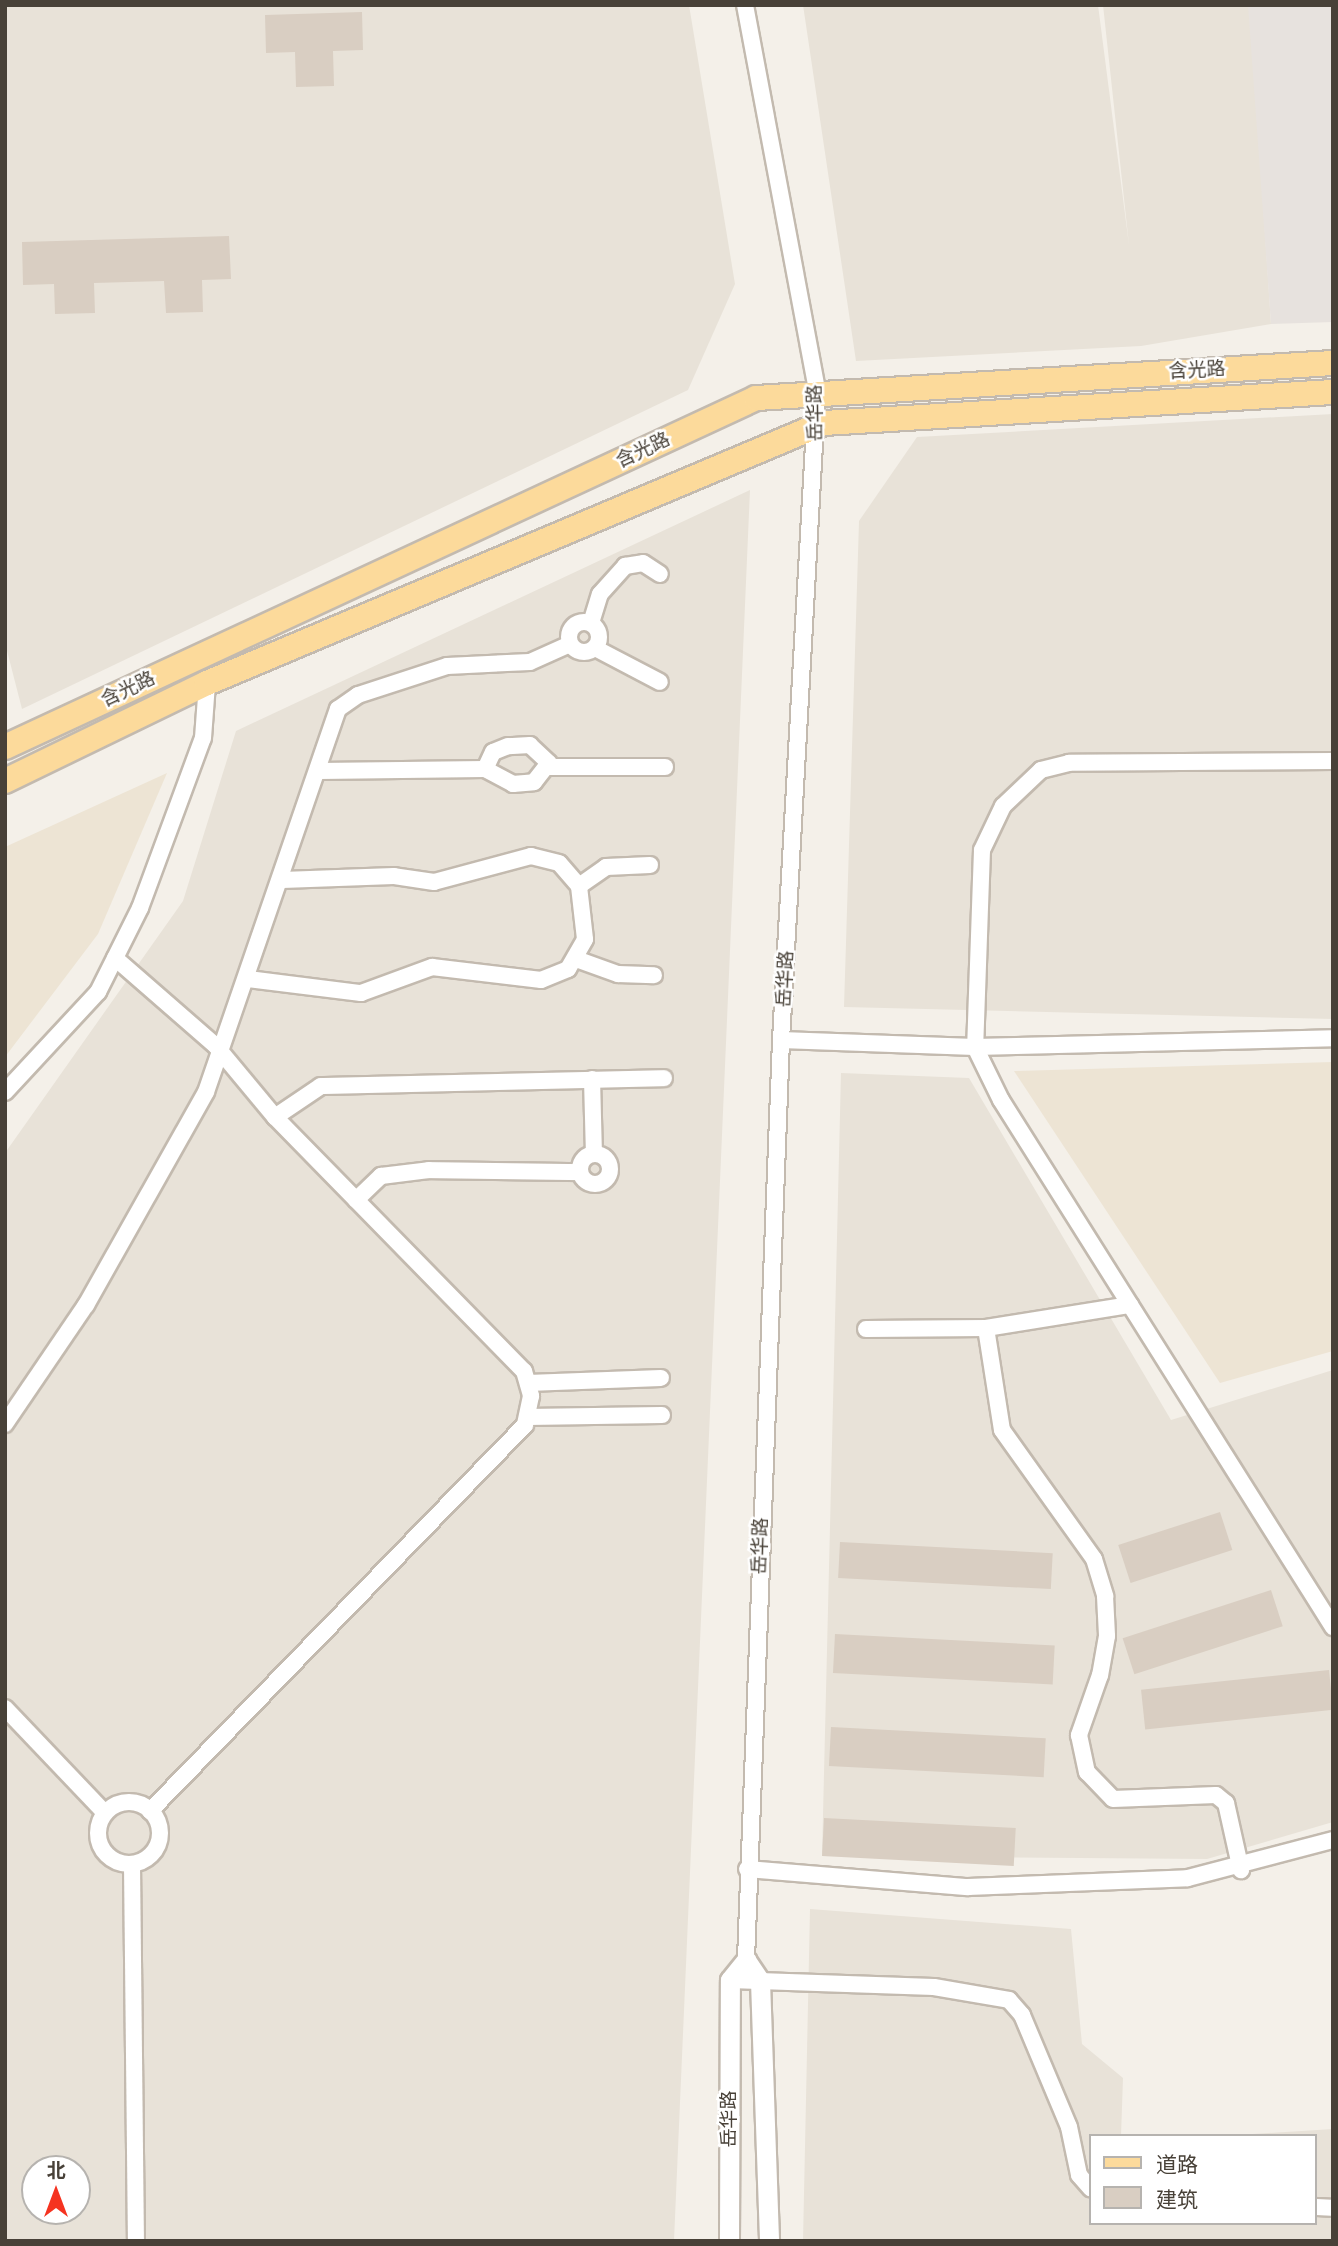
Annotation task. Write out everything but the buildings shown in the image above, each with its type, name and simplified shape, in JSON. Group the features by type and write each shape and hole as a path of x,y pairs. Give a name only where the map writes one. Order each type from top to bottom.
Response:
{"main road":[{"name":"含光路","path":"5,747 756,398 817,390 1333,363"},
{"name":"含光路","path":"5,781 207,682 817,425 1333,393"}],"street":[{"name":"岳华路","path":"745,5 817,390 781,1040 747,1869 746,1960"},
{"path":"591,623 600,594 625,566 643,563 660,574"},
{"path":"570,645 572,626 591,623"},
{"path":"591,623 598,630 595,648"},
{"path":"5,1424 86,1305 222,1053 338,709 359,695 447,666 530,662 570,645 586,653 595,648"},
{"path":"595,648 660,682"},
{"path":"5,1091 98,992 115,958 203,738 207,682"},
{"path":"485,769 493,751 530,745 545,752 548,767"},
{"path":"1333,761 1069,763 1041,770 1003,806 982,850 975,1047 1129,1305 1333,1627"},
{"path":"319,771 485,769 513,784 534,782 548,767 665,767"},
{"path":"248,979 360,993 432,967 541,980 576,959 588,921 579,886 559,863 531,856 434,883 394,876 282,880"},
{"path":"579,886 606,867 650,865"},
{"path":"115,958 222,1053 275,1117 524,1371 528,1383 527,1417 411,1549 150,1811"},
{"path":"576,959 618,974 654,975"},
{"path":"781,1040 975,1047 1333,1038"},
{"path":"275,1117 321,1086 664,1078"},
{"path":"579,1172 594,1154 592,1079"},
{"path":"356,1200 381,1176 429,1170 579,1172 596,1184 609,1175 607,1160 594,1154"},
{"path":"866,1329 986,1328 1129,1305"},
{"path":"986,1328 1002,1430 1094,1559 1105,1596 1100,1675 1079,1735 1087,1772 1112,1799 1216,1794 1226,1803 1241,1870"},
{"path":"528,1383 661,1378"},
{"path":"527,1417 662,1415"},
{"path":"5,1708 105,1813"},
{"path":"122,1802 150,1811 161,1836 153,1853 132,1864 117,1862 102,1850 98,1831 105,1813 122,1802"},
{"path":"747,1869 968,1887 1188,1878 1241,1870 1333,1840"},
{"path":"132,1864 136,2241"},
{"path":"730,1980 746,1960 760,1981"},
{"name":"岳华路","path":"729,2241 730,1980"},
{"path":"730,1980 934,1987 1009,2000 1022,2015 1069,2127 1079,2175 1090,2188"},
{"name":"岳华路","path":"760,1981 769,2241"}],"shaded area":[{"path":"5,5 689,5 735,284 688,390 22,709 5,643"},
{"path":"803,5 1098,5 1129,245 1103,5 1250,5 1271,324 1141,346 856,361"},
{"path":"1248,5 1333,5 1333,322 1271,324"},
{"path":"1333,414 1333,1019 844,1007 859,521 917,437"},
{"path":"750,490 674,2241 5,2241 5,1153 183,901 236,731"},
{"path":"167,773 98,934 5,1057 5,847"},
{"path":"1333,1062 1333,1351 1220,1383 1014,1071"},
{"path":"841,1073 969,1078 1171,1420 1333,1370 1333,1822 1207,1859 822,1856"},
{"path":"810,1909 1071,1929 1082,2044 1123,2078 1121,2134 1090,2134 1090,2225 1317,2225 1317,2134 1254,2134 1333,2129 1333,2241 803,2241"}]}
